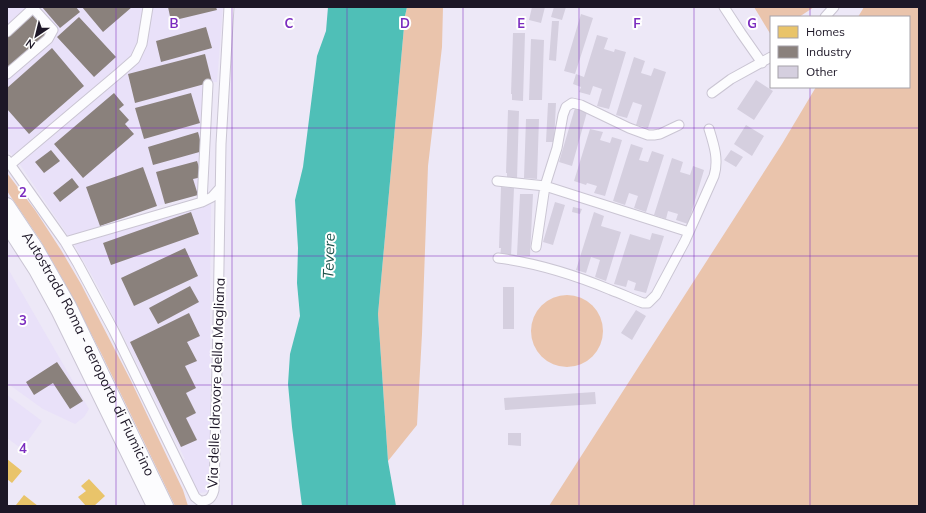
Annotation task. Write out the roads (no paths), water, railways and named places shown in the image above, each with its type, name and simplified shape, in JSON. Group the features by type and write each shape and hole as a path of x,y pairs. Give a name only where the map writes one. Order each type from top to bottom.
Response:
{"highway":[{"name":"Autostrada Roma - aeroporto di Fiumicino","path":"7,205 69,306 166,506"},
{"name":"Autostrada Roma - aeroporto di Fiumicino","path":"7,225 53,300 154,506"}],"street":[{"path":"9,162 135,59 142,44 148,7"},
{"name":"Via delle Idrovore della Magliana","path":"9,162 65,242 78,264 114,331 195,497 201,504 212,496 214,490 221,144 230,7"},
{"path":"724,7 740,33 762,63"},
{"path":"826,16 834,7"},
{"path":"7,32 33,8 53,30 48,39 7,74"},
{"path":"712,93 731,79 770,58"},
{"path":"202,202 208,84"},
{"path":"536,247 545,186 558,142 566,106 578,104 585,106 629,128 648,134 654,135 663,133 679,125"},
{"path":"498,258 547,268 601,286 640,302 646,303 651,301 656,295 689,232 716,172 716,156 709,129"},
{"path":"497,181 545,186 689,232"},
{"path":"65,242 202,202 212,197 220,188"}],"water":[{"name":"Tevere","path":"328,7 407,7 378,314 388,461 396,506 302,506 288,384 290,354 300,316 297,283 298,248 295,200 303,167 317,56 326,31"}]}
